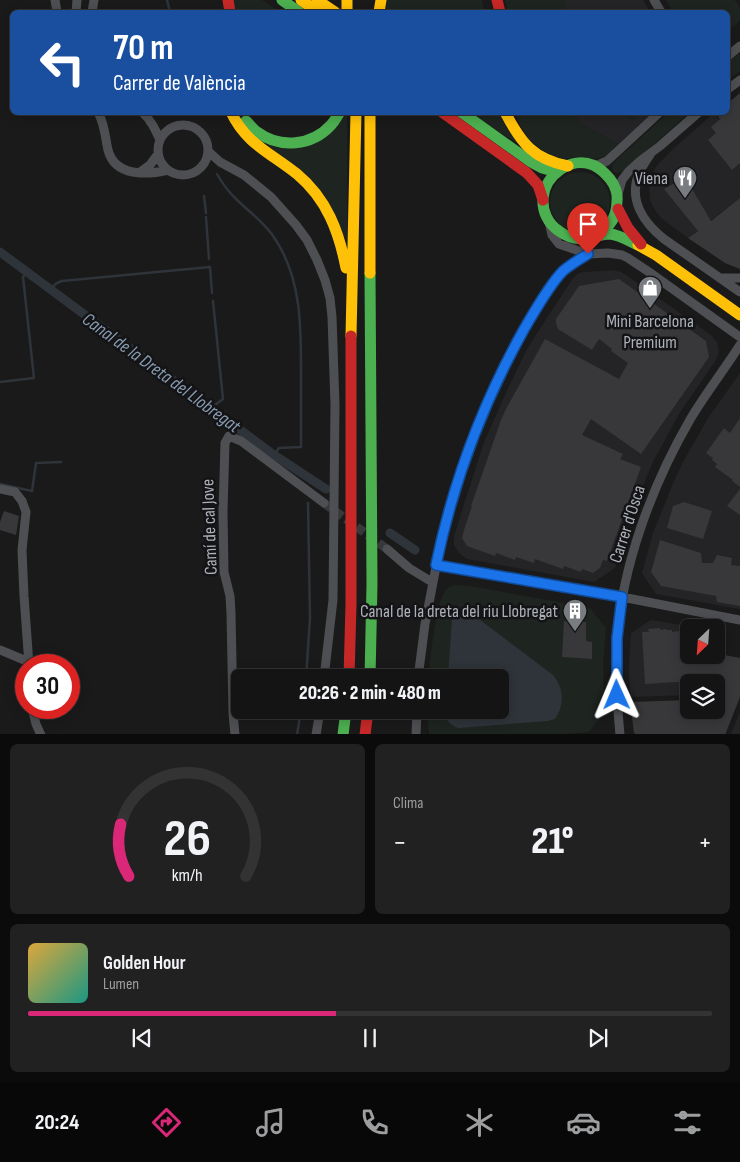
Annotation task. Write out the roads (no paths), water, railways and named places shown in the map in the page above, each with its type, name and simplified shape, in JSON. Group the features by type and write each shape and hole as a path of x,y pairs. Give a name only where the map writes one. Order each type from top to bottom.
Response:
{"main road":[{"path":"273,0 287,10"},
{"path":"282,0 296,10"},
{"path":"300,0 315,10"},
{"path":"318,0 347,9 357,0"},
{"path":"232,115 244,134 266,153 304,180 326,207 342,245 347,273 351,336"},
{"path":"242,115 250,127 257,133 271,141 286,144 301,143 316,138 328,129 338,115"},
{"path":"349,669 351,336 356,115"},
{"path":"370,115 372,584 370,669"},
{"path":"371,228 377,115"},
{"path":"434,115 476,143 509,160"},
{"path":"446,115 533,178 538,185 543,200 544,212 556,230 574,238 584,239 609,234 626,239 646,249 740,315"},
{"path":"465,115 531,162 542,168 557,172"},
{"path":"506,115 511,126 521,140 544,160 568,166 582,164 595,166 610,178 618,194 618,209 610,226 594,237"},
{"path":"543,200 546,188 552,177 568,166"},
{"path":"618,209 623,223 646,249"},
{"path":"343,734 345,719"},
{"path":"365,734 367,719"}],"street":[{"path":"730,54 740,46"},
{"path":"100,115 103,122 108,151 112,159 124,170 148,174 168,170"},
{"path":"145,115 155,127 160,140"},
{"path":"595,166 607,161 657,115"},
{"path":"618,194 622,180 628,171 695,115"},
{"path":"180,125 188,125 203,134 207,142 208,151 207,158 199,170 183,175 175,174 163,165 158,154 158,147 164,133 180,125"},
{"path":"208,151 220,162 244,176 271,197 296,224 317,260 330,298 335,405 332,600 325,669"},
{"path":"651,153 639,173 636,184 636,196 644,218 653,230 740,292"},
{"path":"138,173 145,170 158,154"},
{"path":"204,164 220,162"},
{"path":"549,222 552,235 559,244 588,254 608,253 628,258 740,337"},
{"path":"419,669 432,582 445,523 475,430 508,359 531,318 555,281 568,268 588,254"},
{"path":"720,278 740,278"},
{"name":"Carrer d'Osca","path":"620,734 617,707 617,638 622,597 638,535 662,474 692,417 740,346"},
{"name":"Camí de cal Jove","path":"234,734 230,596 224,572 223,558 224,442 230,436 241,441 324,503"},
{"path":"0,489 15,492 22,501 26,512 22,550 28,654"},
{"path":"387,549 404,564 432,582"},
{"path":"436,565 622,597 740,620"},
{"path":"0,650 15,657"},
{"path":"35,719 41,734"},
{"path":"316,734 318,719"},
{"path":"416,734 417,719"}],"waterway":[{"path":"167,0 170,10"},
{"path":"217,174 232,195 273,235 285,257 296,290 301,341 301,447 279,448 274,455"},
{"path":"204,196 206,213"},
{"path":"206,217 209,259"},
{"name":"Canal de la Dreta del Llobregat","path":"0,252 274,455 326,489"},
{"path":"50,289 62,281 210,267 212,293"},
{"path":"0,382 34,378 23,277 27,272"},
{"path":"211,408 223,399 213,301"},
{"path":"0,484 32,491 36,463 61,462"},
{"path":"307,669 310,618 308,503"},
{"name":"Canal de la Dreta del Llobregat","path":"390,533 415,550"},
{"path":"297,734 300,719"}],"tunnel":[{"path":"324,503 387,549"}],"place":[{"name":"Viena","path":"685,199"},
{"name":"Mini Barcelona Premium","path":"650,309"},
{"name":"Canal de la dreta del riu Llobregat","path":"575,632"}]}
